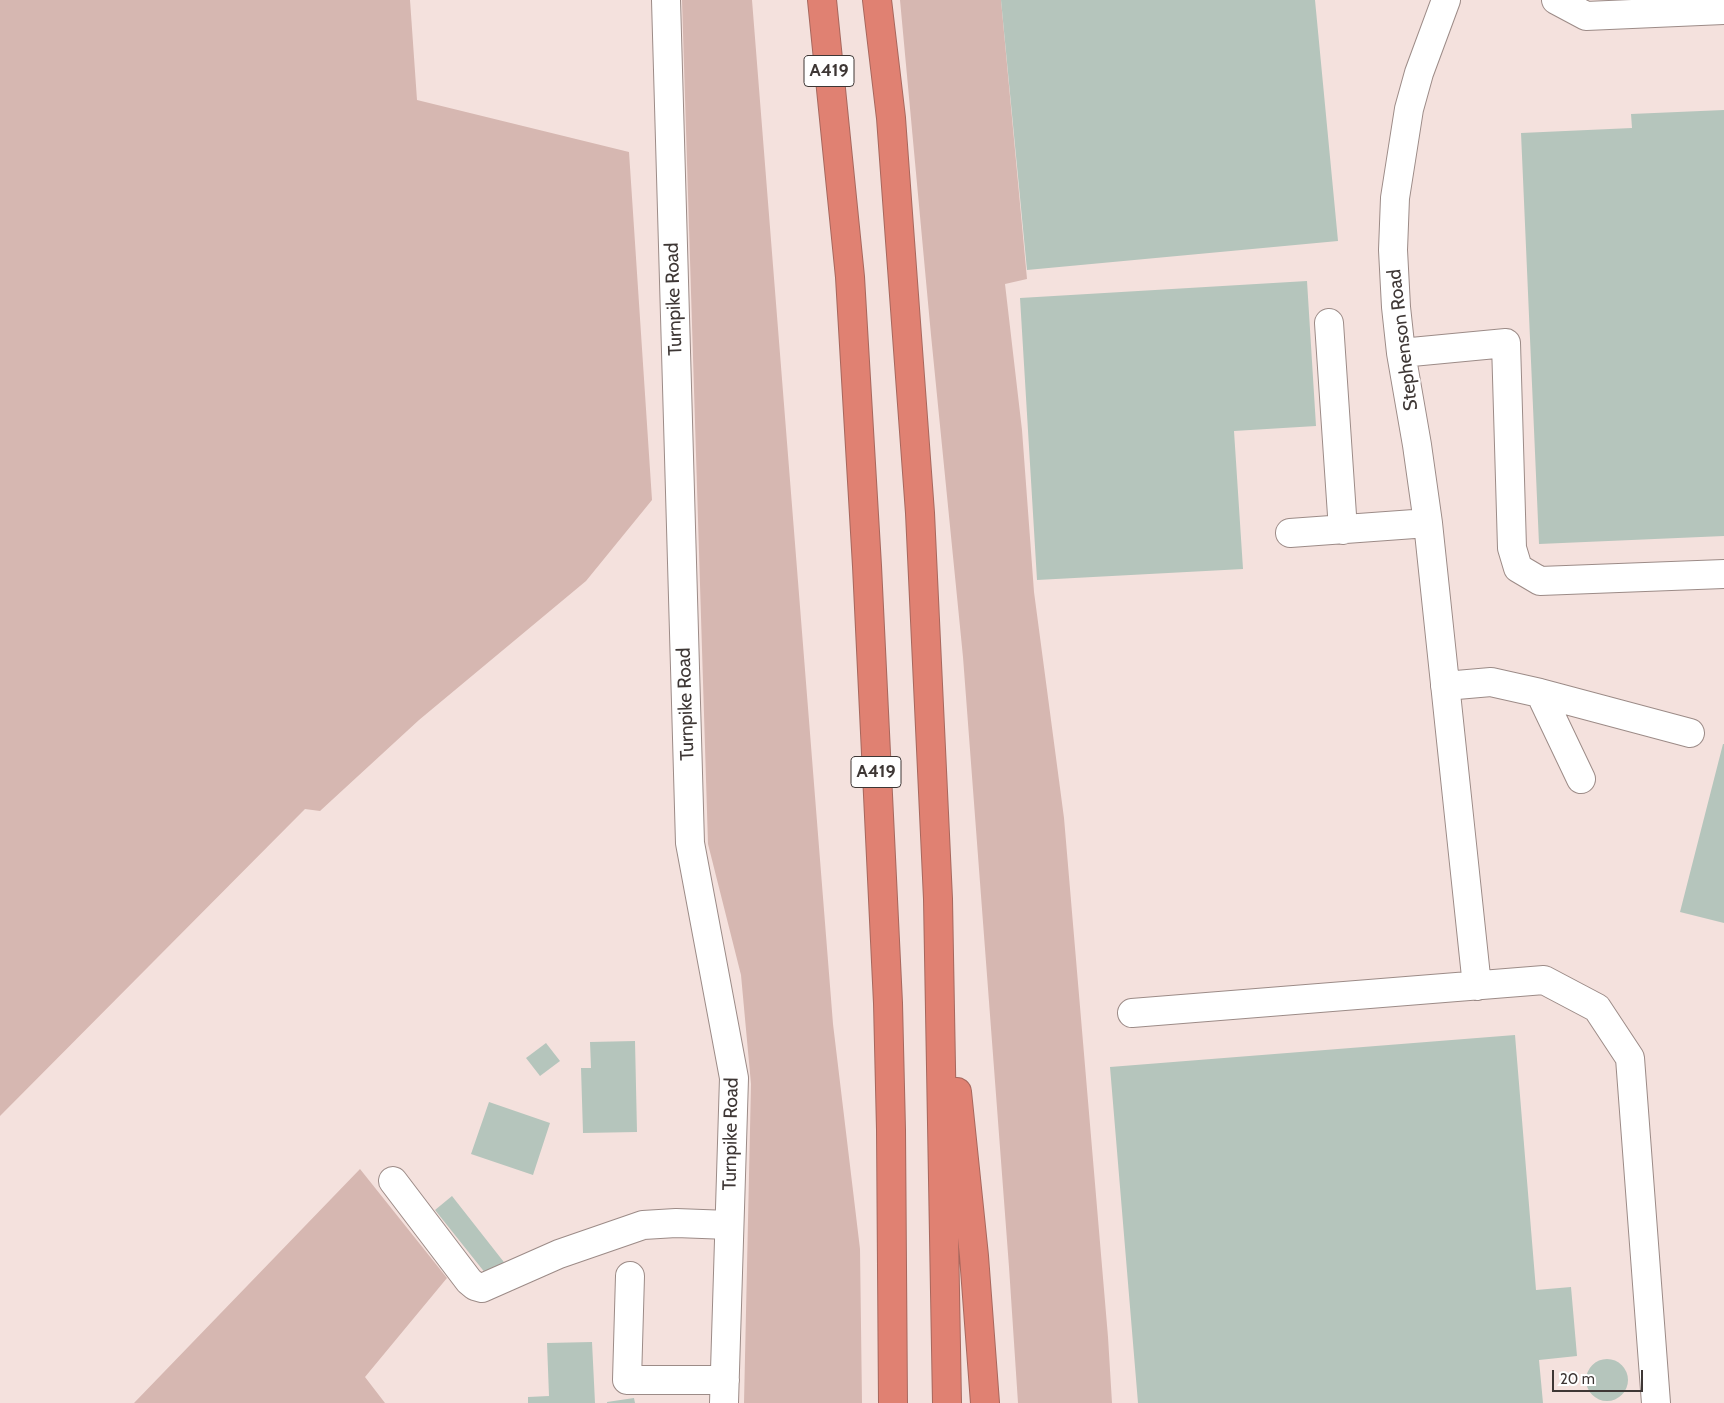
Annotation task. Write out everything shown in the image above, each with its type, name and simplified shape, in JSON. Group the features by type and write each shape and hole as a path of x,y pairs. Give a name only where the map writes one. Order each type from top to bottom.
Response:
{"highway":[{"name":"A419","path":"822,0 850,277 868,575 888,1003 893,1403"},
{"path":"877,0 890,118 920,513 938,899 947,1403"},
{"path":"938,899 974,1256 985,1403"}],"street":[{"name":"Turnpike Road","path":"666,0 690,843 734,1078 724,1391"},
{"name":"Stephenson Road","path":"1446,0 1419,72 1411,100 1394,198 1394,260 1396,307 1401,353 1428,524 1476,986"},
{"path":"1556,0 1586,16 1724,10"},
{"path":"1329,323 1343,530"},
{"path":"1401,353 1506,343 1512,548 1518,568 1540,582 1724,574"},
{"path":"1290,533 1428,524"},
{"path":"1446,686 1491,682 1540,693 1690,733"},
{"path":"1540,693 1581,779"},
{"path":"1132,1013 1544,980 1597,1008 1630,1058 1656,1403"},
{"path":"393,1180 469,1281 475,1286 482,1288 559,1254 643,1224 729,1225"},
{"path":"630,1276 627,1380 724,1391"}],"shaded area":[{"path":"0,0 410,0 417,100 629,152 652,500 586,581 419,720 320,811 305,809 0,1116"},
{"path":"682,0 752,0 833,1024 860,1249 862,1403 744,1403 751,1084 741,975 708,844"},
{"path":"900,0 1001,0 1027,279 1005,284 1022,430 1034,592 1064,818 1112,1403 1018,1403 963,657"},
{"path":"360,1169 447,1278 365,1377 385,1403 134,1403"}],"building":[{"path":"1001,0 1315,0 1338,241 1027,270"},
{"path":"1724,110 1724,536 1539,544 1521,133 1632,128 1631,114"},
{"path":"1307,281 1316,426 1234,431 1243,569 1037,580 1020,298"},
{"path":"1724,744 1724,923 1680,912"},
{"path":"1515,1035 1536,1290 1571,1287 1577,1356 1539,1360 1543,1403 1138,1403 1110,1067"},
{"path":"635,1041 637,1132 583,1133 581,1068 591,1068 590,1042"},
{"path":"546,1043 560,1061 540,1076 526,1058"},
{"path":"489,1102 550,1123 533,1175 471,1154"},
{"path":"452,1196 507,1266 490,1279 435,1210"},
{"path":"592,1342 595,1403 528,1403 528,1397 549,1396 547,1343"},
{"path":"1607,1359 1622,1365 1628,1380 1622,1395 1607,1401 1592,1395 1586,1380 1592,1365"},
{"path":"634,1398 635,1403 607,1403 607,1402"}]}
